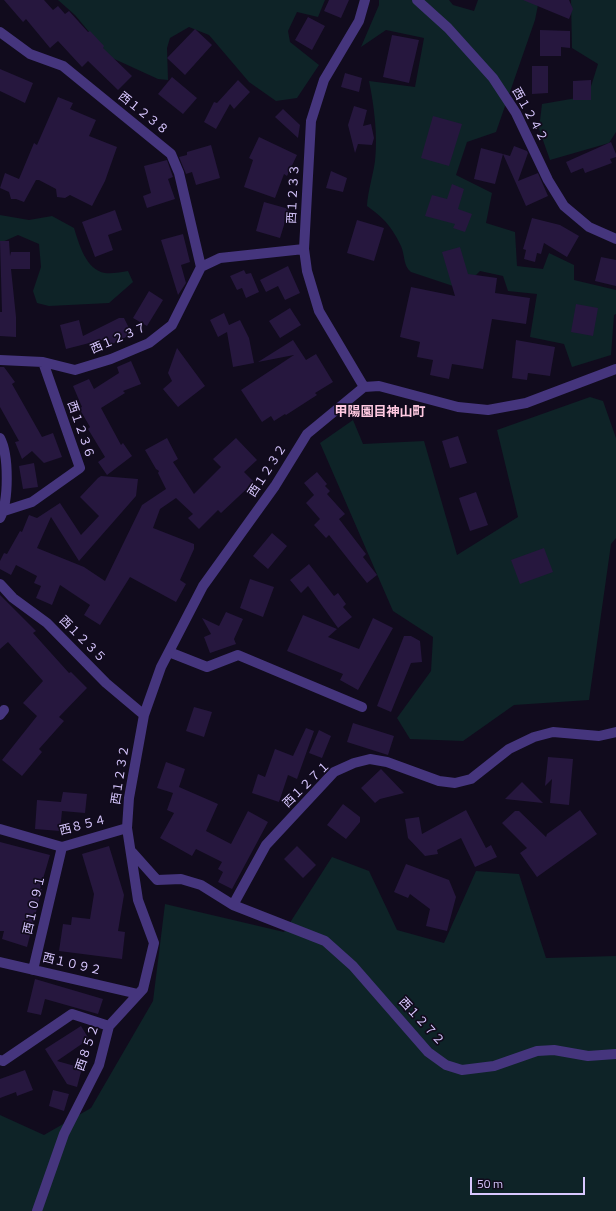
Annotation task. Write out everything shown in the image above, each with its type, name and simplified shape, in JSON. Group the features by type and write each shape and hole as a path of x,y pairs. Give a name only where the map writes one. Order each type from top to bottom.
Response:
{"street":[{"name":"西１２３３","path":"364,0 359,21 324,80 311,121 304,249 308,271 319,311 364,387"},
{"name":"西１２４２","path":"417,0 448,28 493,78 516,113 548,180 564,206 588,227 616,239"},
{"name":"西１２３８","path":"0,32 30,54 63,66 171,154 180,173 201,267"},
{"path":"201,267 220,258 304,249"},
{"name":"西１２３７","path":"0,360 43,362 75,370 111,359 149,343 172,325 201,267"},
{"name":"西１２３６","path":"2,514 32,502 80,468 43,362"},
{"path":"364,387 379,386 458,407 488,410 526,403 616,369"},
{"name":"西１２３２","path":"132,852 127,828 129,798 144,715 161,667 203,586 275,486 307,434 364,387"},
{"path":"0,438 6,467 2,514"},
{"name":"西１２３５","path":"0,584 13,598 47,623 106,683 144,715"},
{"path":"169,652 207,667 238,655 362,707"},
{"name":"西１２７１","path":"233,905 266,845 334,772 354,762 370,759 387,762 439,781 455,783 471,779 509,749 534,737 553,732 599,736 616,732"},
{"name":"西８５４","path":"0,829 62,847 127,828"},
{"name":"西１０９１","path":"33,970 62,847"},
{"path":"132,852 157,880 181,879 201,886 233,905"},
{"name":"西８５２","path":"37,1211 64,1134 99,1064 109,1026 143,988 154,943 138,900 132,852"},
{"name":"西１２７２","path":"233,905 324,942 353,966 428,1052 446,1064 462,1070 494,1066 537,1051 548,1050 588,1056 616,1054"},
{"name":"西１０９２","path":"0,962 138,994"},
{"path":"0,1060 3,1061 72,1014 109,1026"}],"green space":[{"path":"58,0 325,0 318,17 297,12 288,31 290,42 319,65 297,98 276,101 249,82 209,35 189,27 170,38 167,48 168,80 158,79 110,57 75,15"},
{"path":"379,0 449,0 453,5 474,11 478,0 539,0 535,20 496,132 467,142 456,175 492,193 486,223 515,232 517,266 543,269 549,253 574,265 574,280 616,290 616,314 614,315 611,355 572,367 564,344 530,337 537,294 508,291 503,276 480,271 462,289 408,270 401,246 391,228 383,219 367,206 376,151 374,110 369,81 415,87 424,38 386,30 361,47 379,5"},
{"path":"571,0 616,0 616,132 609,143 550,160 539,129 542,104 588,96 598,64 572,48"},
{"path":"0,215 29,220 52,216 74,228 84,255 93,267 98,271 105,273 128,271 133,282 109,303 49,306 37,303 33,291 41,267 39,244 18,235 0,243"},
{"path":"590,397 603,401 616,438 616,538 611,544 589,700 514,705 463,741 410,739 397,718 431,671 433,637 393,611 320,443 353,420 363,444 424,441 457,555 518,517 497,430"},
{"path":"332,857 369,871 397,930 444,943 476,871 519,874 546,958 616,956 616,1211 0,1211 0,1115 44,1135 91,1108 153,1001 165,904 284,932"}],"building":[{"path":"4,0 44,0 53,10 58,6 65,14 69,11 88,32 90,31 104,46 103,48 132,76 118,90 88,61 82,67 58,41 50,48 26,19 23,22"},
{"path":"329,0 349,0 341,18 324,11"},
{"path":"523,0 569,0 573,9 569,19"},
{"path":"308,17 325,26 312,50 295,40"},
{"path":"195,29 212,45 185,75 167,58"},
{"path":"540,30 570,31 570,48 561,47 561,56 540,56"},
{"path":"392,35 419,40 409,83 383,77"},
{"path":"532,66 548,66 548,93 532,94"},
{"path":"0,69 33,83 25,103 0,91"},
{"path":"345,73 362,78 359,92 341,87"},
{"path":"172,77 197,98 183,114 158,94"},
{"path":"238,80 250,92 234,109 230,104 216,129 204,122 214,102 217,103"},
{"path":"591,80 591,100 573,100 573,81"},
{"path":"58,97 73,103 70,109 96,120 89,136 117,147 105,181 92,206 70,195 65,198 57,197 56,189 39,180 36,180 24,202 11,199 9,192 0,188 5,173 19,179 34,143 37,145"},
{"path":"354,106 367,110 363,126 371,124 374,138 372,145 358,144 355,153 348,125"},
{"path":"283,109 300,125 298,138 275,117"},
{"path":"433,116 462,124 449,166 421,158"},
{"path":"259,137 297,155 287,176 284,174 275,198 244,187 253,160 249,158"},
{"path":"611,142 616,154 616,157 610,159 612,163 585,173 583,168 571,173 566,162"},
{"path":"211,145 220,178 196,185 192,172 186,174 179,157 187,155 187,152"},
{"path":"514,146 527,151 528,153 518,181 538,173 548,196 526,206 503,154 510,156"},
{"path":"481,148 503,154 495,184 474,179"},
{"path":"167,160 173,177 168,179 175,199 147,208 143,196 151,193 144,166"},
{"path":"331,171 347,178 343,192 326,188"},
{"path":"452,184 464,189 458,209 472,214 465,232 453,228 455,224 425,216 432,195 447,199"},
{"path":"264,202 289,209 280,238 256,231"},
{"path":"115,210 122,230 108,235 113,250 95,257 82,222"},
{"path":"532,218 560,225 579,236 567,257 544,243 541,254 537,253 535,262 524,259 526,250 523,249"},
{"path":"357,220 384,228 374,261 347,253"},
{"path":"183,234 190,262 181,265 186,283 178,295 161,240"},
{"path":"0,241 9,241 10,256 11,252 30,252 30,269 11,269 16,317 16,337 0,336 0,312 2,312"},
{"path":"460,247 468,274 497,278 495,293 530,298 526,324 492,319 483,369 452,364 449,379 430,375 433,360 417,357 420,342 400,337 411,287 455,296 442,252"},
{"path":"601,257 616,260 616,286 595,281"},
{"path":"288,266 300,293 285,300 278,286 266,292 260,280"},
{"path":"244,270 246,274 251,273 259,292 246,298 242,288 237,290 230,276"},
{"path":"149,291 163,300 147,326 133,318"},
{"path":"576,304 598,308 593,336 571,332"},
{"path":"290,308 301,325 280,338 269,321"},
{"path":"224,313 229,325 240,320 249,338 254,363 233,367 227,332 218,337 210,320"},
{"path":"119,318 124,318 130,330 130,335 108,346 105,339 66,349 60,325 79,320 83,336"},
{"path":"293,340 306,360 316,354 333,382 315,393 317,395 286,415 285,414 274,421 271,416 262,422 241,390 294,355 258,362"},
{"path":"516,340 555,347 550,376 528,373 527,380 512,378"},
{"path":"177,348 205,386 178,407 163,389 172,381 168,373"},
{"path":"131,361 141,384 123,391 125,393 101,408 121,445 123,443 132,456 107,475 98,462 105,457 88,429 90,427 79,408 82,407 73,386 89,379 94,389 119,373 117,367"},
{"path":"0,367 4,367 15,382 12,384 42,437 53,433 62,457 44,463 32,451 22,459 15,442 19,441 0,407"},
{"path":"458,436 467,463 450,468 442,441"},
{"path":"167,438 178,459 173,462 194,494 221,467 213,459 236,438 257,460 244,472 254,482 221,513 218,510 199,529 188,518 193,514 176,498 160,509 153,528 194,544 194,549 180,580 186,584 176,602 130,577 100,625 84,615 90,605 60,585 52,605 36,598 41,586 34,583 37,576 16,565 11,575 0,569 0,561 4,553 7,554 20,531 22,532 29,515 37,518 60,503 81,535 99,516 80,497 98,478 101,476 138,479 136,496 79,561 51,517 37,548 84,567 105,581 142,505 166,489 158,473 159,471 156,469 145,450"},
{"path":"34,463 38,487 23,489 19,466"},
{"path":"317,472 327,484 325,486 330,491 327,494 345,514 339,519 366,554 363,557 377,575 367,583 329,535 326,538 314,525 320,519 306,503 314,495 304,483"},
{"path":"476,492 488,525 470,531 459,498"},
{"path":"272,533 287,546 268,569 253,556"},
{"path":"544,548 553,572 520,584 511,560"},
{"path":"309,564 334,596 338,593 346,604 343,607 352,617 338,628 308,586 301,593 290,580"},
{"path":"250,579 274,587 263,617 240,608"},
{"path":"0,595 36,631 33,633 69,673 71,672 87,688 59,717 64,721 39,749 42,752 22,776 2,760 37,716 23,703 43,681 8,642 0,649"},
{"path":"226,612 243,619 234,639 236,644 210,653 204,637 211,634 202,618 219,626"},
{"path":"303,615 337,629 328,637 359,649 373,618 393,628 358,690 340,680 343,674 287,651"},
{"path":"404,636 411,636 420,641 422,662 411,663 391,712 377,706"},
{"path":"194,707 212,712 204,737 186,731"},
{"path":"353,723 394,736 388,755 347,742"},
{"path":"306,728 314,731 297,779 288,775 279,802 252,793 258,774 265,777 275,749 293,756"},
{"path":"319,730 331,736 322,758 309,753"},
{"path":"548,757 573,759 569,805 550,803 552,779 545,786"},
{"path":"166,762 185,769 179,787 218,804 206,831 231,844 248,811 268,822 232,889 218,882 223,872 218,869 222,862 196,849 192,856 160,838 174,813 167,810 173,793 157,788"},
{"path":"381,769 404,793 380,799 375,803 361,788"},
{"path":"522,782 543,803 505,799"},
{"path":"63,792 87,794 85,813 62,811 60,831 35,829 37,800 61,802"},
{"path":"343,804 360,817 360,822 346,839 327,825"},
{"path":"466,810 486,848 491,845 497,857 475,867 461,838 437,850 438,854 425,856 408,838 405,819 419,817 422,834"},
{"path":"580,810 597,834 537,877 520,853 527,848 502,823 515,811 519,811 546,837 547,834"},
{"path":"0,842 50,855 40,889 42,889 27,947 2,939 4,931 0,931"},
{"path":"109,846 124,895 118,931 125,932 122,959 59,951 63,924 71,925 72,917 90,919 94,894 82,854"},
{"path":"297,846 316,865 303,878 284,859"},
{"path":"406,864 449,880 456,897 447,931 426,926 430,909 410,894 408,898 394,892"},
{"path":"35,979 103,999 98,1014 45,999 41,1015 27,1012"},
{"path":"81,1026 89,1039 57,1061 82,1068 77,1087 67,1084 45,1049"},
{"path":"25,1070 33,1090 17,1096 16,1092 0,1098 0,1079"},
{"path":"53,1090 69,1094 64,1111 49,1106"}],"district":[{"name":"甲陽園目神山町","path":"380,413"}]}
